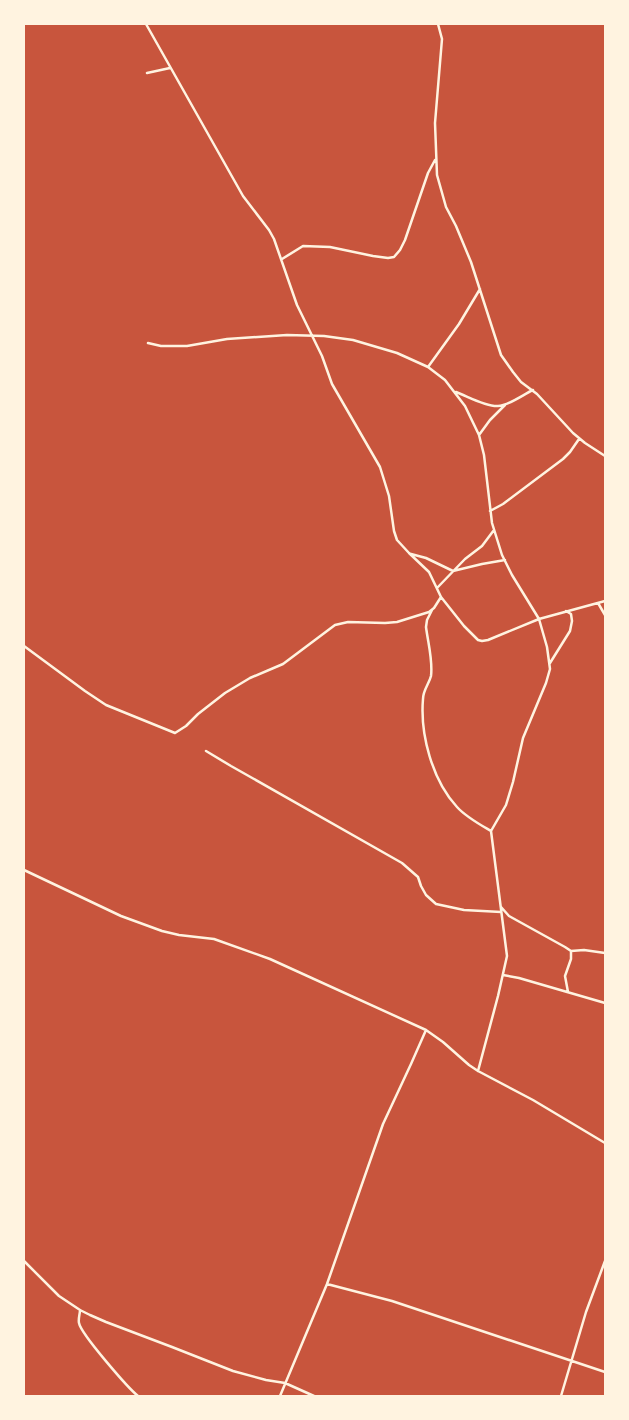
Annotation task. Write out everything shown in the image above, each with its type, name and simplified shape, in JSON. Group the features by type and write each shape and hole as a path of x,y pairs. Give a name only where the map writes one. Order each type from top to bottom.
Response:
{"street":[{"path":"146,24 243,196 269,230 282,259 292,294 312,335 332,384 360,430 380,467 390,496 396,536 400,544 429,572 442,597 464,626 480,641 488,640 539,619 605,601"},
{"path":"438,24 442,39 435,123 435,160 437,175 442,198 463,242 501,355 512,372 521,382 533,390 579,439 605,456"},
{"path":"146,73 170,68"},
{"path":"282,259 303,246 330,247 374,256 388,258 394,257 400,250 405,240 428,173 435,160"},
{"path":"428,367 459,324 480,289"},
{"path":"148,343 161,346 187,346 227,339 287,335 312,335 353,340 384,348 409,358 428,367 445,380 455,391 465,406 479,435 484,455 490,511 494,530 512,575 539,619 550,663"},
{"path":"479,435 490,420 506,405 533,390"},
{"path":"455,391 482,402 498,406 506,405"},
{"path":"490,511 503,504 563,459 579,439"},
{"path":"437,588 464,559 482,546 494,530"},
{"path":"409,553 426,558 453,571 505,560"},
{"path":"442,597 427,620 426,627 431,674 423,699 424,727 430,758 443,788 456,807 475,822 491,831"},
{"path":"598,603 605,615"},
{"path":"24,646 106,705 175,733 186,726 198,714 225,693 250,678 283,664 308,646 325,631 335,625 348,622 398,622 429,612 434,608"},
{"path":"478,1071 495,1010 507,952 491,831 506,805 523,738 546,683 550,663 570,631 572,625 571,614 566,611"},
{"path":"206,751 402,863 418,877 424,892 434,903 464,910 501,912"},
{"path":"24,870 88,900 162,931 180,935 214,939 270,959 426,1030 478,1071 533,1100 605,1142"},
{"path":"501,907 509,916 571,951 584,950 605,953"},
{"path":"568,992 565,976 571,958 571,951"},
{"path":"503,975 605,1003"},
{"path":"280,1396 327,1284 375,1143 426,1030"},
{"path":"24,1261 59,1296 80,1310 106,1322 232,1371 266,1380 285,1383 314,1396"},
{"path":"561,1396 586,1312 605,1261"},
{"path":"327,1284 398,1303 605,1372"},
{"path":"80,1310 80,1324 87,1335 111,1368 138,1396"}]}
